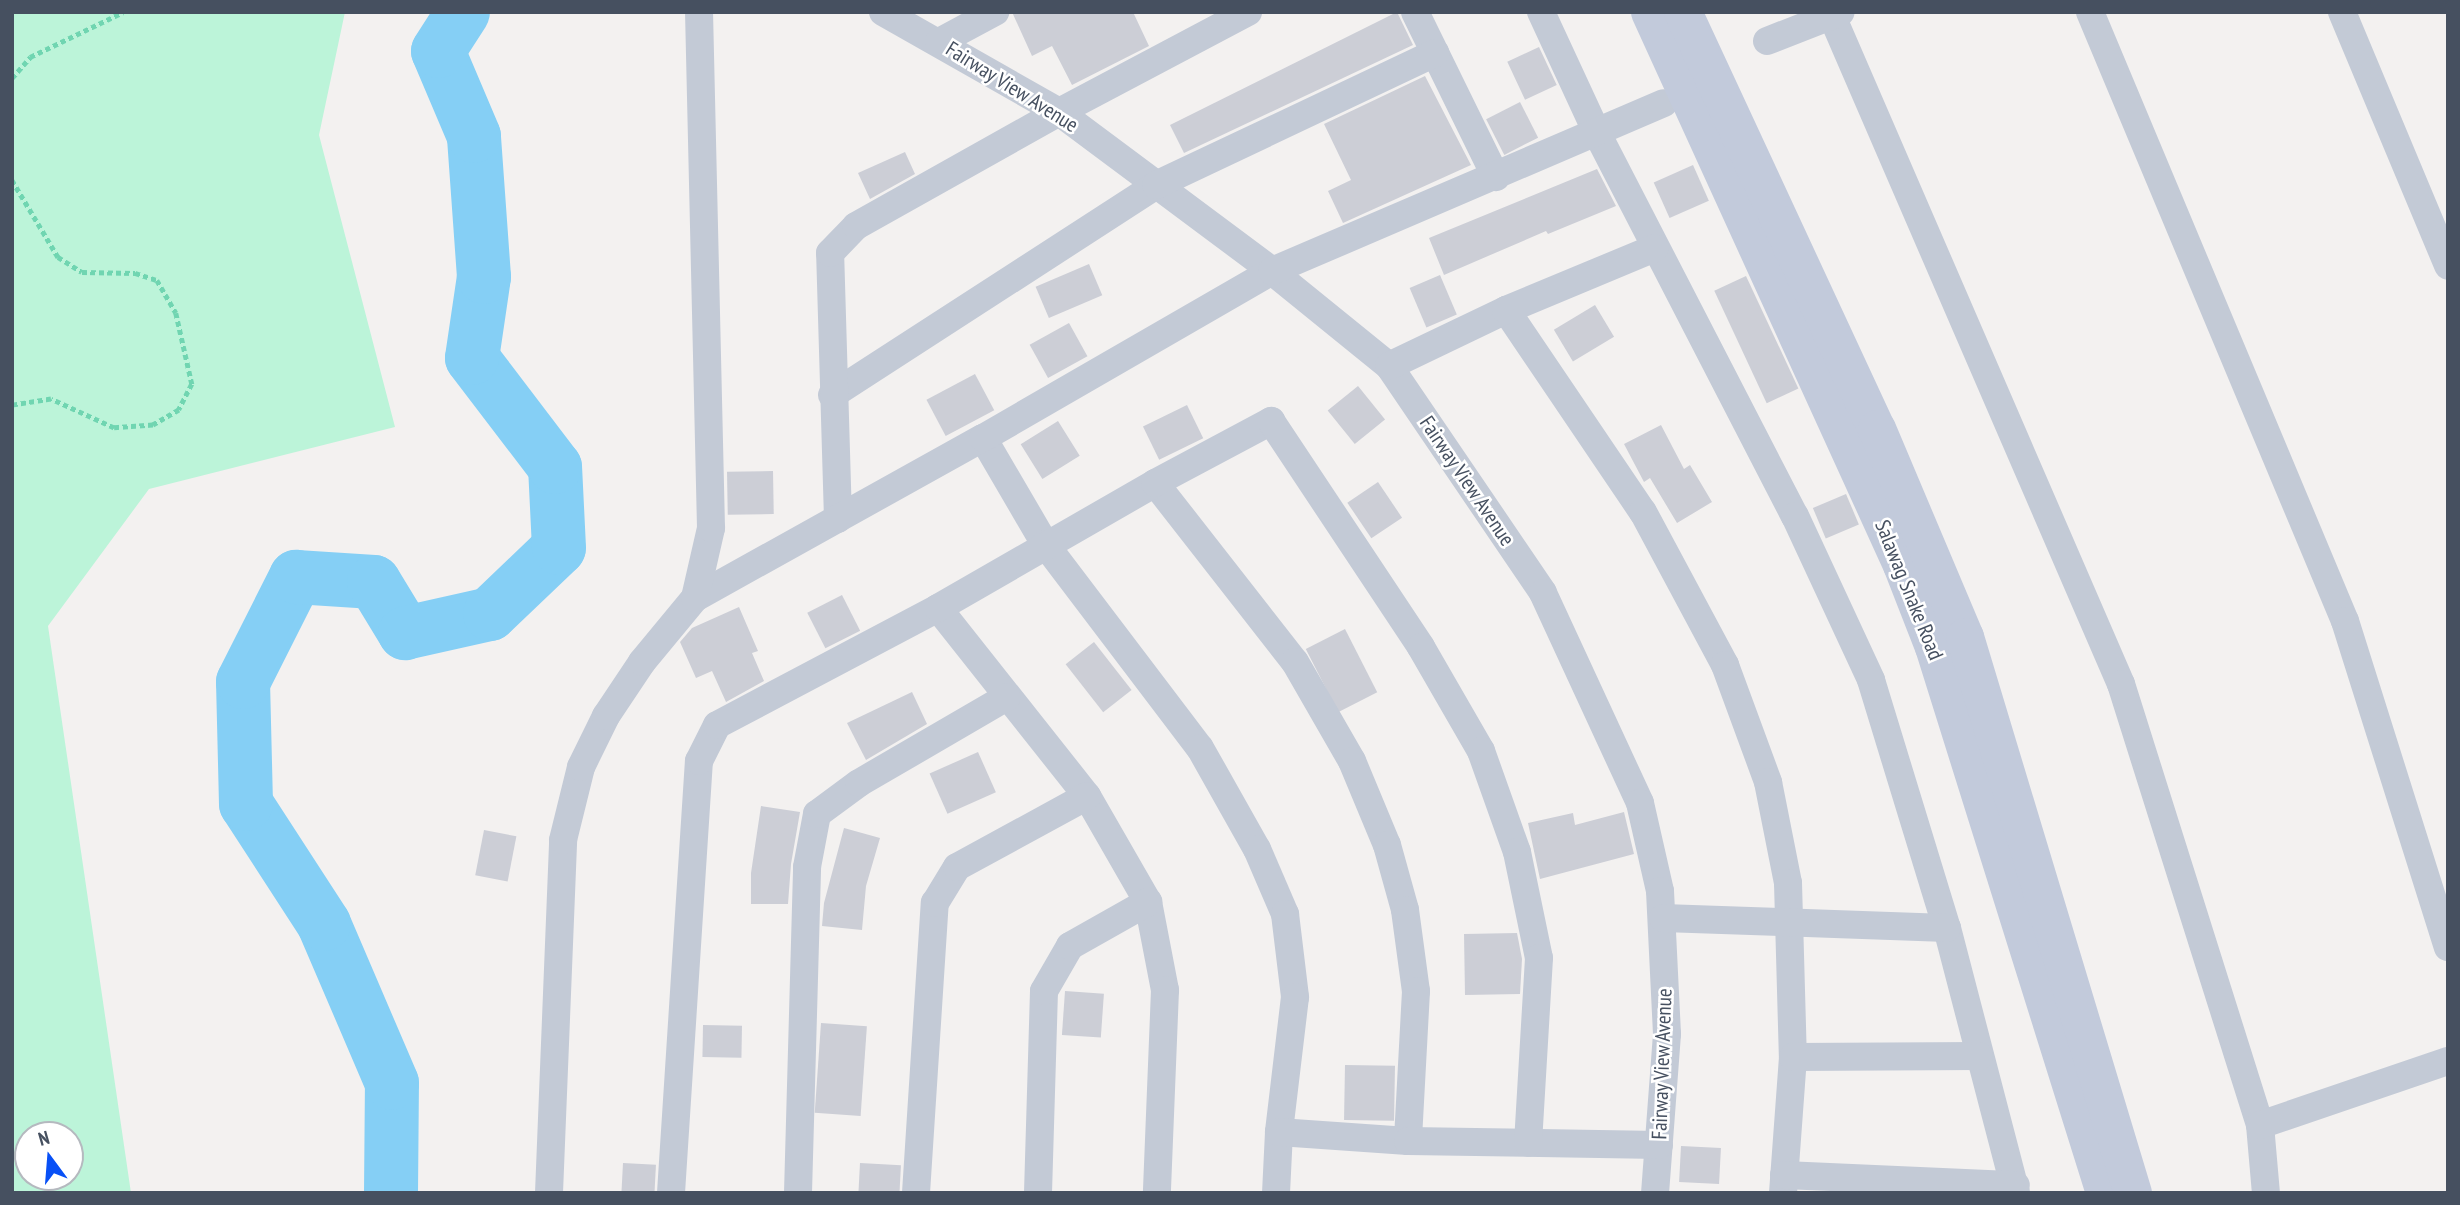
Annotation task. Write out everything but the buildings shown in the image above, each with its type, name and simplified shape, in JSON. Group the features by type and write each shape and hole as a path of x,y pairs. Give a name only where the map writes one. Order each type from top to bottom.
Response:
{"main road":[{"name":"Salawag Snake Road","path":"1650,12 1902,565 2035,918 2133,1193"},
{"name":"Salawag Snake Road","path":"1684,12 1877,429 1965,637 2105,1193"}],"street":[{"path":"695,598 711,528 699,12"},
{"name":"Fairway View Avenue","path":"883,12 1059,111 1272,271 1389,366 1543,593 1640,803 1663,918 1667,1034 1656,1193"},
{"path":"939,42 995,12"},
{"path":"838,519 832,396 830,253 856,226 1059,111 1248,12"},
{"path":"1415,12 1496,177"},
{"path":"1506,310 1643,512 1725,665 1768,782 1788,883 1793,1057 1783,1184 2016,1189 1947,928 1871,680 1795,516 1597,133 1541,12"},
{"path":"2090,12 2346,621 2448,947"},
{"path":"2342,12 2448,265"},
{"path":"1767,41 1837,14 2121,684 2260,1125 2266,1193"},
{"path":"832,396 1156,186 1435,54"},
{"path":"549,1193 563,840 581,767 606,716 642,662 695,598 983,438 1272,271 1664,103"},
{"path":"1389,366 1506,310 1656,248"},
{"path":"671,1193 699,761 717,725 938,607 1045,544 1271,421 1421,647 1481,751 1517,852 1539,958 1528,1143"},
{"path":"983,438 1045,544 1200,748 1257,849 1285,914 1295,996 1279,1132 1276,1193"},
{"path":"1155,483 1295,662 1352,761 1387,845 1405,911 1416,991 1408,1141"},
{"path":"938,607 1087,796 1148,902 1165,990 1157,1193"},
{"path":"798,1193 807,867 817,814 859,783 1007,697"},
{"path":"916,1193 935,903 957,867 1087,796"},
{"path":"1038,1193 1044,991 1070,946 1148,902"},
{"path":"1663,918 1947,928"},
{"path":"1793,1057 1979,1056"},
{"path":"2260,1125 2448,1061"},
{"path":"1279,1132 1408,1141 1659,1144"}],"path":[{"path":"12,78 30,57 123,12"},
{"path":"12,180 58,257 82,272 135,273 157,280 176,313 192,384 179,410 153,425 114,428 51,399 12,405"}],"green space":[{"path":"12,12 345,12 319,135 395,427 149,489 48,626 131,1193 12,1193"}],"waterway":[{"path":"391,1193 392,1083 324,924 246,804 243,682 296,577 374,582 405,633 490,614 559,548 555,467 472,358 484,277 474,136 438,51 463,12"}]}
